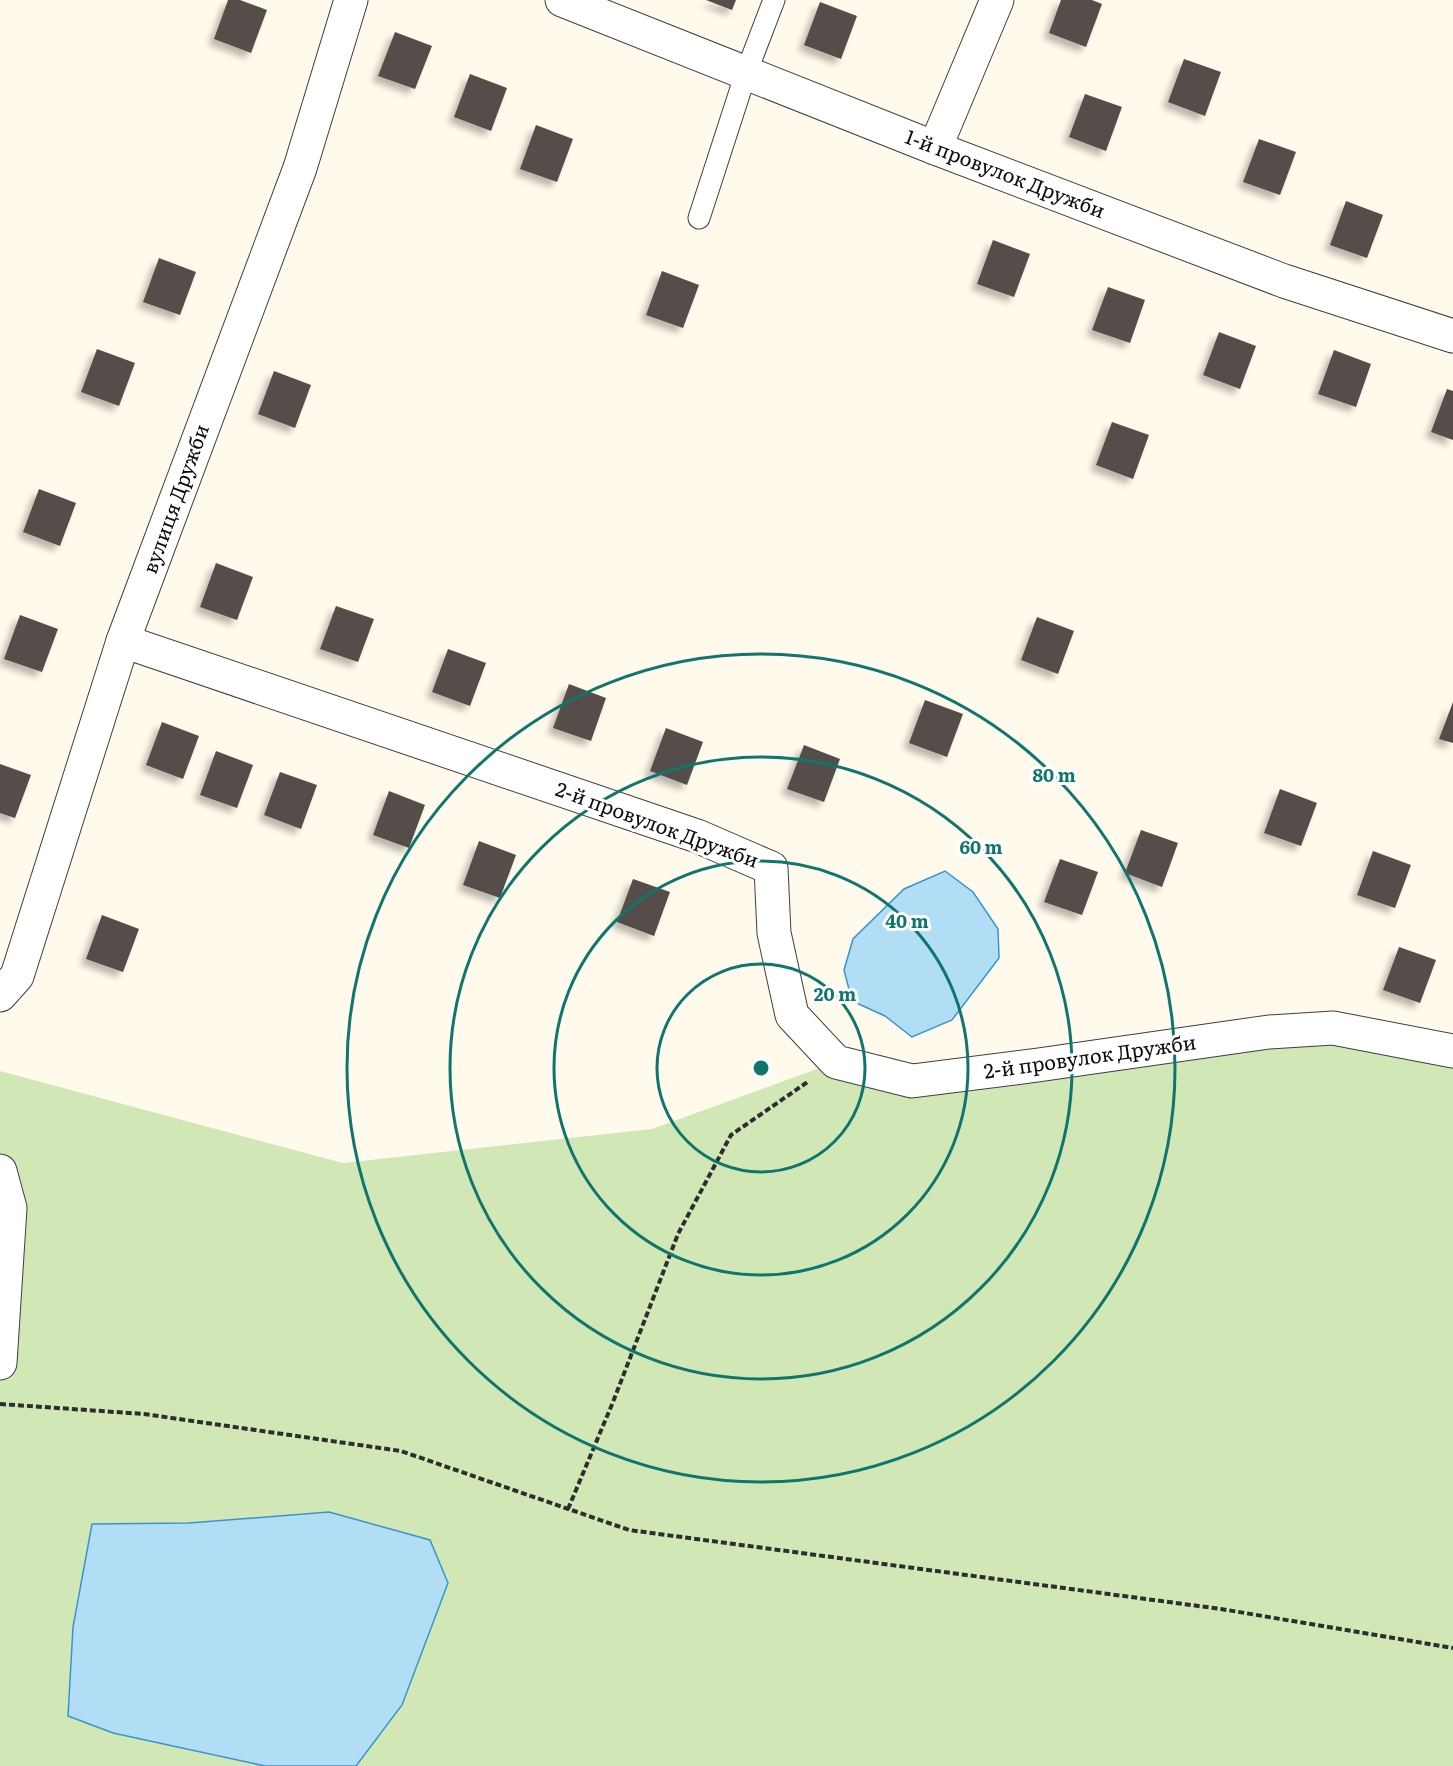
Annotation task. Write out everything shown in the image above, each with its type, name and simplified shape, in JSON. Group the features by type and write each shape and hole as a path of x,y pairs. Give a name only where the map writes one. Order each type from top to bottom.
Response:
{"street":[{"name":"вулиця Дружби","path":"0,995 17,976 123,641 300,168 351,0"},
{"name":"1-й провулок Дружби","path":"562,0 935,148 1284,281 1453,336"},
{"path":"935,148 997,0"},
{"name":"2-й провулок Дружби","path":"123,641 697,836 771,868 774,933 792,1015 836,1062 912,1081 1269,1032 1333,1028 1453,1051"},
{"path":"0,1172 10,1208 0,1363"}],"lane":[{"path":"699,218 746,73 774,0"}],"path":[{"path":"568,1509 613,1402 678,1234 731,1135 836,1062"},
{"path":"0,1404 144,1414 401,1451 629,1530 1221,1609 1453,1648"}],"green space":[{"path":"1269,1032 1453,1051 1453,1766 0,1766 0,1071 343,1163 652,1129 836,1062 912,1081"}],"water":[{"path":"945,871 973,892 998,929 999,958 952,1020 912,1037 885,1016 852,1001 844,970 853,939 904,889"},
{"path":"329,1512 430,1540 448,1583 402,1705 356,1766 265,1766 113,1733 68,1716 73,1627 92,1524 189,1523"}],"building":[{"path":"228,0 240,0 267,10 251,53 214,39"},
{"path":"706,0 736,0 732,10"},
{"path":"1061,0 1092,0 1102,4 1086,47 1049,33"},
{"path":"820,2 857,16 841,59 804,45"},
{"path":"395,32 432,46 415,89 378,76"},
{"path":"1184,59 1221,72 1205,116 1168,102"},
{"path":"470,74 507,88 491,131 454,117"},
{"path":"1085,94 1122,107 1106,151 1069,137"},
{"path":"536,125 573,139 557,182 520,169"},
{"path":"1259,139 1296,152 1280,195 1243,182"},
{"path":"1346,201 1383,215 1367,258 1330,245"},
{"path":"993,240 1030,254 1014,297 977,284"},
{"path":"159,258 196,272 180,315 143,302"},
{"path":"662,271 699,285 683,328 646,315"},
{"path":"1108,287 1145,300 1130,343 1092,330"},
{"path":"1219,332 1256,346 1240,389 1203,375"},
{"path":"97,349 135,363 119,406 81,392"},
{"path":"1334,350 1371,364 1356,407 1318,394"},
{"path":"274,371 311,385 295,428 258,414"},
{"path":"1447,389 1453,391 1453,440 1431,432"},
{"path":"1112,422 1149,435 1133,479 1096,465"},
{"path":"39,489 76,503 60,546 23,532"},
{"path":"216,563 253,577 237,620 200,607"},
{"path":"336,606 374,619 358,662 320,649"},
{"path":"20,615 58,629 42,672 4,659"},
{"path":"1037,617 1074,631 1058,674 1021,660"},
{"path":"448,649 486,663 470,706 432,692"},
{"path":"569,684 606,698 591,741 553,728"},
{"path":"925,700 963,714 947,757 909,743"},
{"path":"1453,702 1453,743 1439,739"},
{"path":"162,722 199,736 183,779 146,765"},
{"path":"666,728 703,742 687,785 650,771"},
{"path":"804,745 840,759 824,802 787,789"},
{"path":"216,751 253,765 237,808 200,795"},
{"path":"0,764 31,775 15,818 0,813"},
{"path":"280,772 317,785 301,829 264,815"},
{"path":"1280,789 1317,803 1301,846 1264,833"},
{"path":"389,791 425,805 409,848 373,835"},
{"path":"1141,830 1178,843 1162,887 1125,873"},
{"path":"479,841 516,855 500,898 463,885"},
{"path":"1373,851 1411,865 1395,908 1357,895"},
{"path":"1060,859 1098,872 1082,915 1044,902"},
{"path":"633,879 670,892 654,936 617,922"},
{"path":"102,915 139,929 123,972 86,959"},
{"path":"1399,947 1436,960 1420,1003 1383,990"}]}
